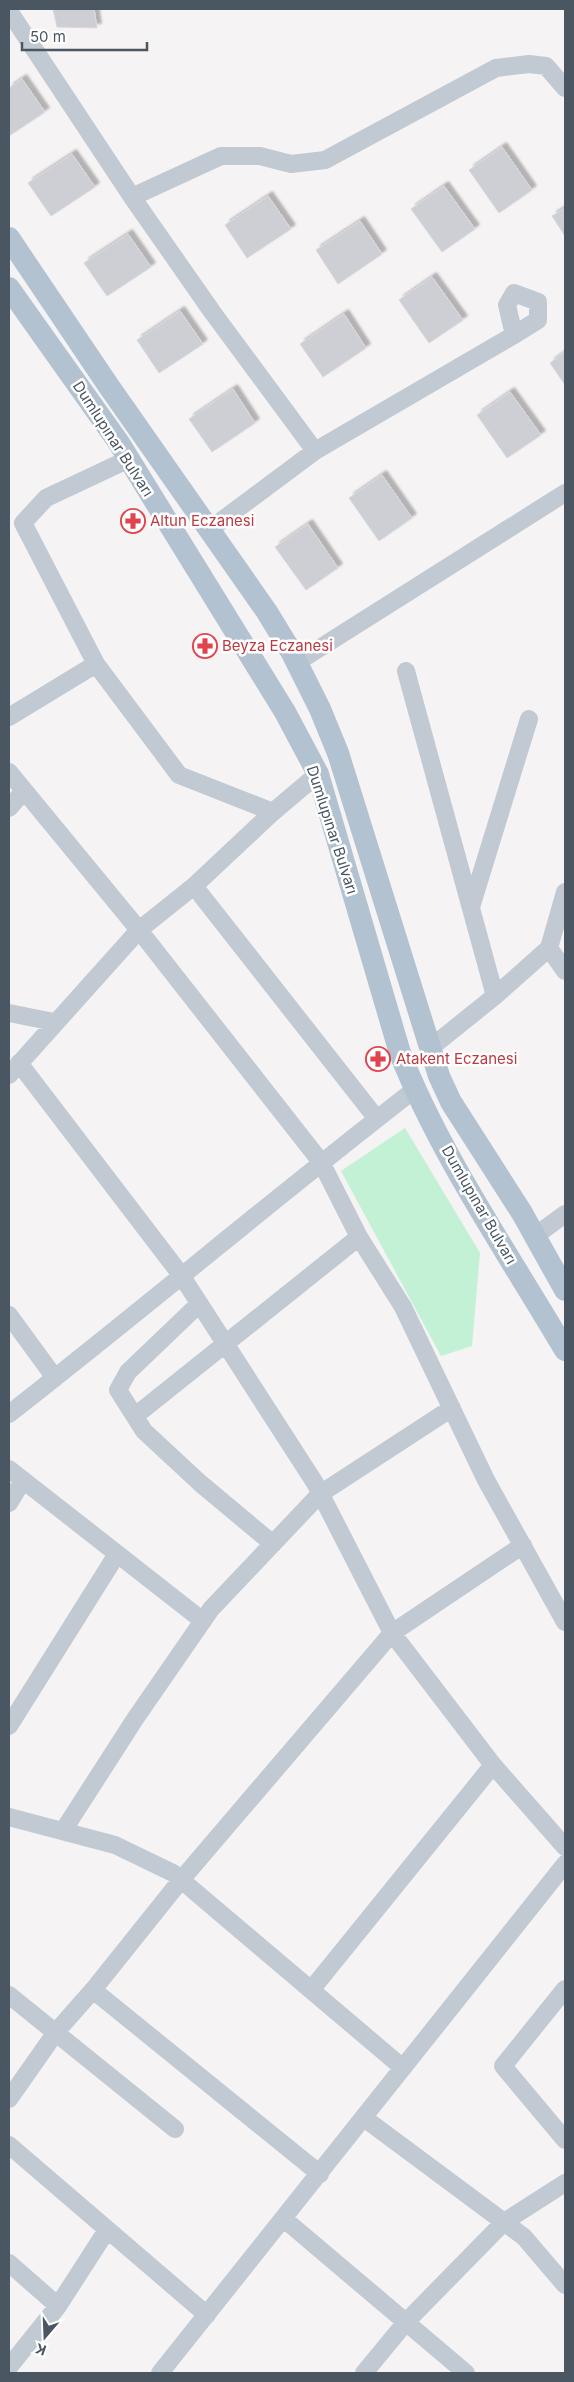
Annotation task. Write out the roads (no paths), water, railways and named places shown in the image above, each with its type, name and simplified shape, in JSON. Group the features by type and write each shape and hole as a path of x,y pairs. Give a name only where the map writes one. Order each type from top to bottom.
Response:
{"main road":[{"name":"Dumlupınar Bulvarı","path":"9,238 266,612 320,708 338,753 438,1076 451,1102 535,1236 565,1290"},
{"name":"Dumlupınar Bulvarı","path":"9,288 129,459 285,712 318,774 400,1053 414,1090 458,1170 565,1350"}],"street":[{"path":"9,11 132,197 213,313 315,450"},
{"path":"132,197 221,156 260,156 291,164 325,160 496,68 530,64 546,66 565,88"},
{"path":"209,530 315,450 514,336"},
{"path":"129,459 46,498 22,523 96,664 179,775 272,812"},
{"path":"296,663 565,494"},
{"path":"9,717 96,664"},
{"path":"406,671 496,996"},
{"path":"471,908 529,719"},
{"path":"9,772 140,930 321,1162 360,1237 403,1307 486,1480 565,1622"},
{"path":"318,774 272,812 194,886 140,930 54,1022 14,1069 181,1275 320,1494 392,1633 493,1765 565,1846"},
{"path":"9,808 24,791"},
{"path":"194,886 377,1119"},
{"path":"429,1049 496,996 548,948 565,892"},
{"path":"548,948 565,971"},
{"path":"9,1013 54,1022"},
{"path":"9,1414 321,1162 414,1090"},
{"path":"535,1236 565,1214"},
{"path":"135,1416 360,1237"},
{"path":"199,1304 128,1372 118,1390 144,1431 200,1483 273,1544"},
{"path":"9,1315 55,1378"},
{"path":"63,1831 135,1719 211,1610 320,1494 452,1408"},
{"path":"9,1469 203,1621"},
{"path":"9,1503 23,1480"},
{"path":"9,2099 56,2032 93,1990 181,1880 392,1633 522,1545"},
{"path":"9,1726 117,1554"},
{"path":"311,1990 493,1765"},
{"path":"9,1816 115,1845 173,1873 403,2068"},
{"path":"160,2373 565,1864"},
{"path":"93,1990 320,2174"},
{"path":"565,1990 503,2066 565,2140"},
{"path":"9,1995 175,2129"},
{"path":"364,2118 524,2237 565,2285"},
{"path":"9,2145 207,2315"},
{"path":"364,2373 406,2322 504,2222 564,2187"},
{"path":"284,2219 466,2373"},
{"path":"9,2367 58,2306 107,2230"},
{"path":"9,2264 58,2306"}],"place":[{"name":"Altun Eczanesi","path":"133,521"},
{"name":"Beyza Eczanesi","path":"205,646"},
{"name":"Atakent Eczanesi","path":"378,1059"}]}
